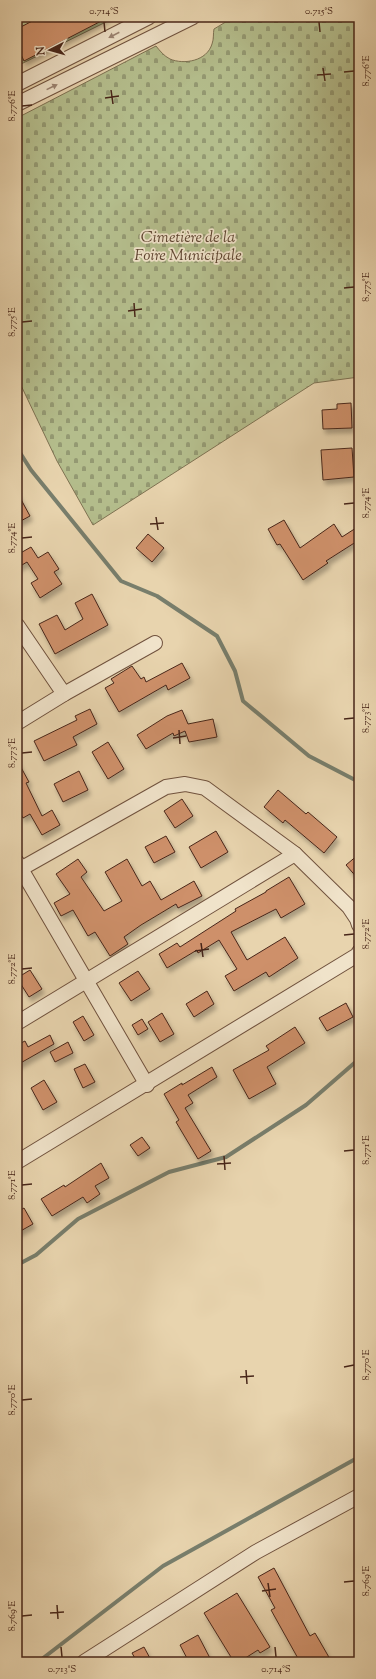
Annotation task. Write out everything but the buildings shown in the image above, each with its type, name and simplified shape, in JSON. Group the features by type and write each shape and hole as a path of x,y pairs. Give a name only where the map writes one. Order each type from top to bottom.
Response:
{"street":[{"path":"17,84 149,17"},
{"path":"17,104 193,17"},
{"path":"17,625 64,694"},
{"path":"17,723 64,694 155,643"},
{"path":"147,1085 87,981 18,867 166,787 185,784 205,788 295,854 349,907 359,925"},
{"path":"17,1023 295,854"},
{"path":"17,1162 147,1085 359,954 359,952"},
{"path":"84,1662 256,1552 359,1496"}],"green space":[{"path":"17,17 116,17 17,66"},
{"name":"Cimetière de la Foire Municipale","path":"234,17 359,17 359,377 314,383 93,525 57,461 17,377 17,118 156,46 170,59 176,61 182,62 200,58 209,50 213,42 214,29"}],"waterway":[{"path":"17,448 31,470 121,581 157,596 217,636 235,671 243,701 309,756 359,782"},
{"path":"17,1265 36,1255 78,1219 169,1172 226,1157 306,1105 359,1059"},
{"path":"38,1662 163,1566 359,1457"}]}
